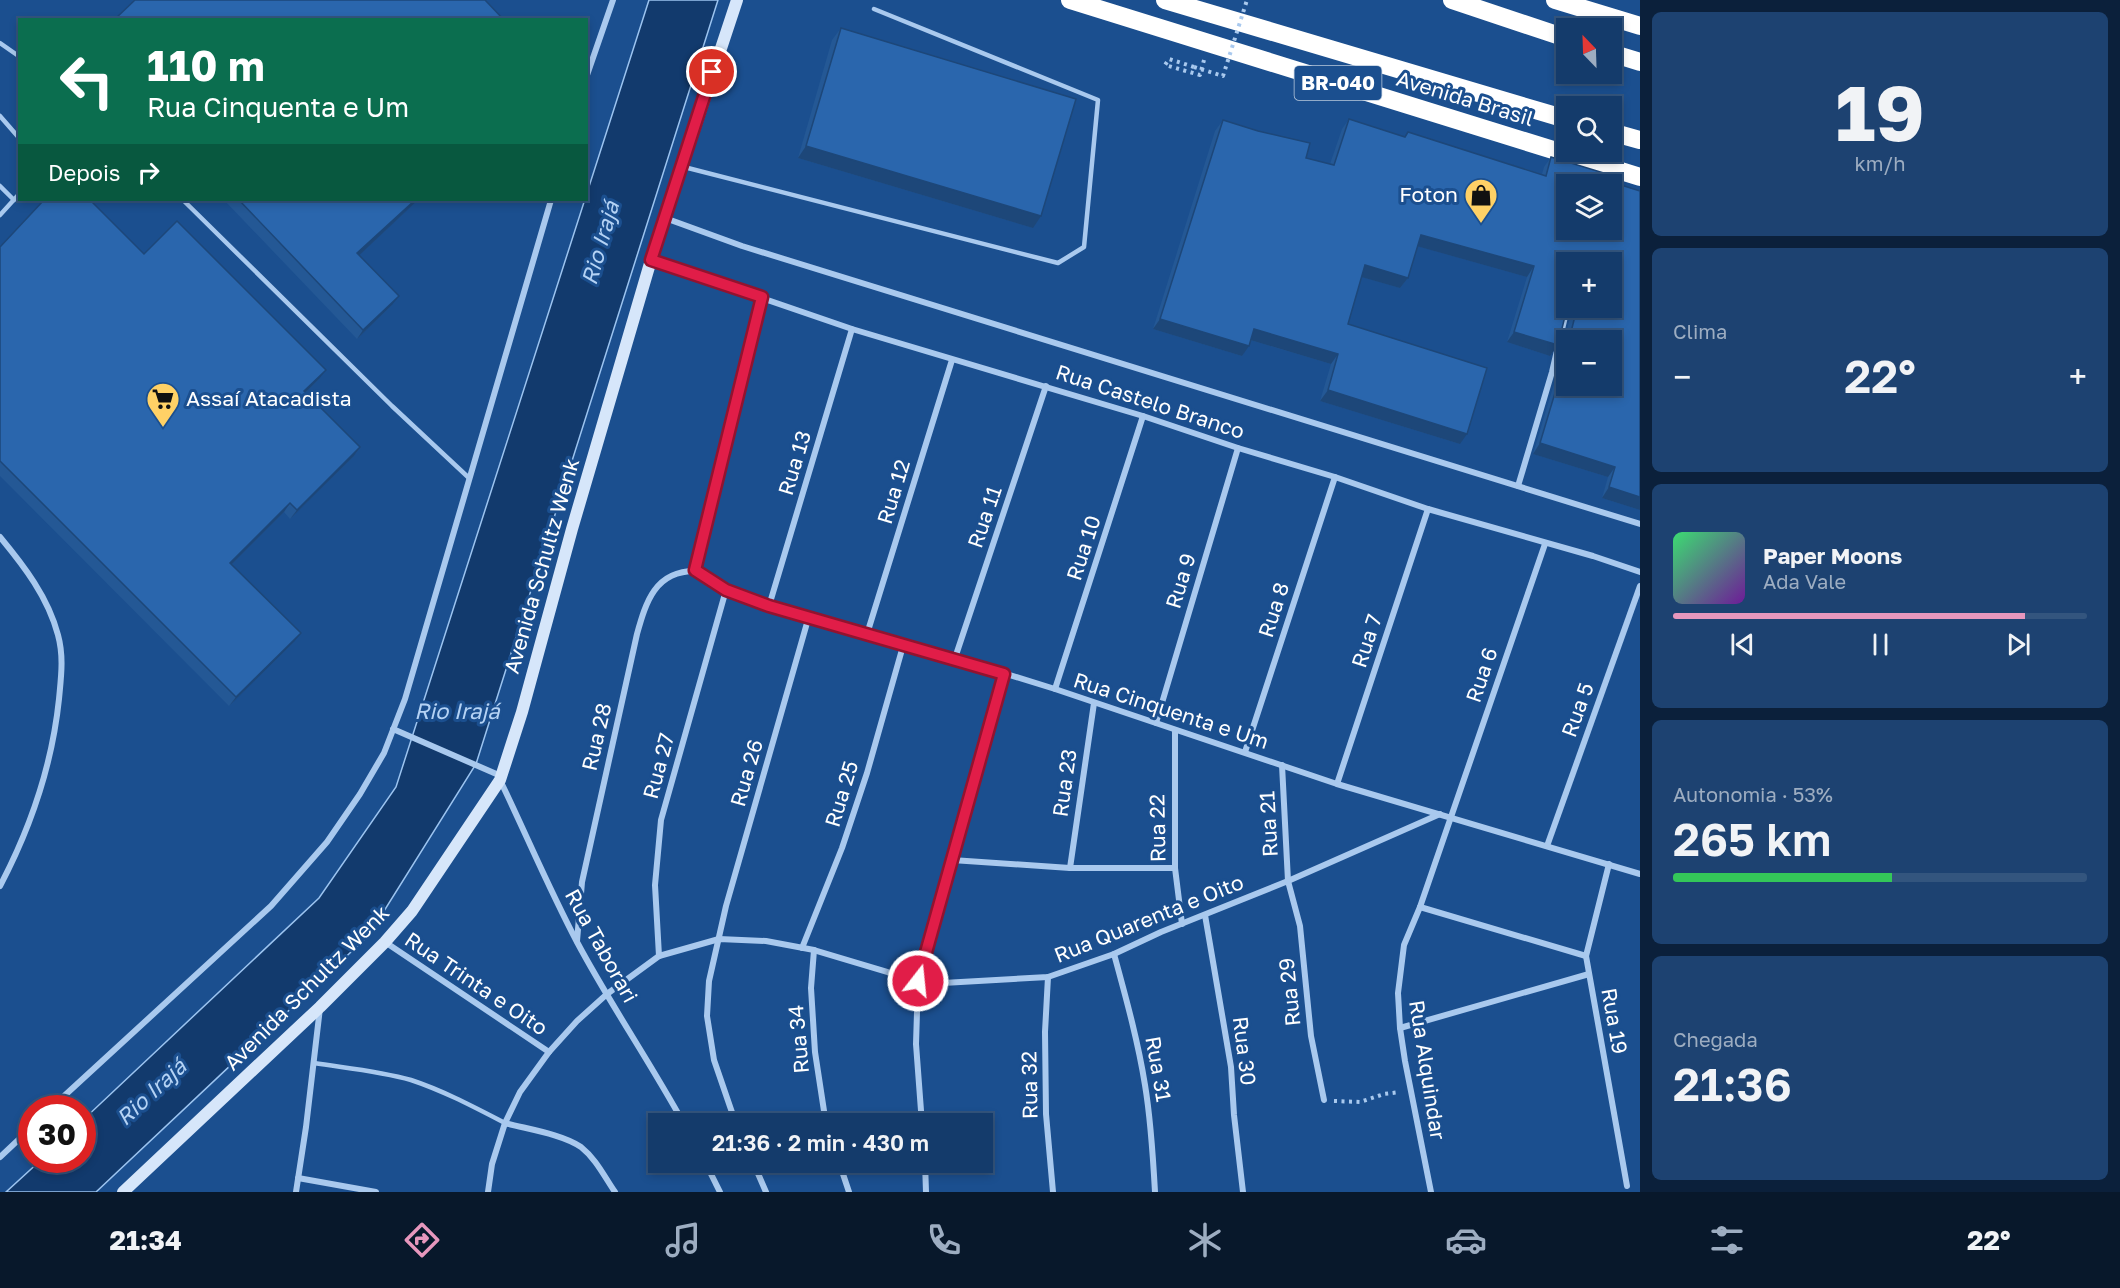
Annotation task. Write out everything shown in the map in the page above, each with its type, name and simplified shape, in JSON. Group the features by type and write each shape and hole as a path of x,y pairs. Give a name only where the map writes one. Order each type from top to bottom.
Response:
{"highway":[{"name":"Avenida Brasil","path":"1070,0 1640,177"},
{"name":"Avenida Brasil","path":"1165,0 1556,116"},
{"path":"1452,0 1556,35"},
{"path":"1555,0 1640,26"},
{"path":"1622,56 1640,62"},
{"path":"1622,135 1640,140"},
{"name":"BR-040","path":"1606,166 1640,169"}],"street":[{"path":"588,72 613,0"},
{"name":"Avenida Schultz Wenk","path":"123,1192 320,1007 385,942 412,911 500,778 522,712 572,530 651,260 737,0"},
{"path":"65,1095 271,906 327,842 355,802 384,753 405,699 551,201"},
{"name":"Rua Castelo Branco","path":"664,218 742,246 1640,524"},
{"name":"Rua Castelo Branco","path":"651,260 852,329 1046,386 1335,477 1428,509 1593,556 1640,572"},
{"path":"695,570 762,297"},
{"path":"1518,486 1552,372 1565,318"},
{"name":"Rua 13","path":"769,606 852,329"},
{"name":"Rua 12","path":"867,634 952,360"},
{"name":"Rua 11","path":"954,658 1046,386"},
{"name":"Rua 10","path":"1055,689 1143,416"},
{"name":"Rua 9","path":"1155,723 1238,448"},
{"name":"Rua 8","path":"1245,752 1335,477"},
{"name":"Rua 7","path":"1336,784 1428,509"},
{"path":"0,537 27,570 52,615 63,664 57,713 44,782 21,848 0,886"},
{"name":"Rua 6","path":"1450,817 1545,544"},
{"name":"Rua Cinquenta e Um","path":"695,570 726,590 769,606 1055,689 1336,784 1640,874"},
{"name":"Rua 28","path":"577,941 582,882 637,634 646,603 659,584 673,574 695,570"},
{"name":"Rua 5","path":"1547,846 1640,586"},
{"name":"Rua 27","path":"659,956 655,885 661,820 726,590"},
{"name":"Rua 26","path":"732,1113 714,1060 707,1016 709,981 729,895 809,616"},
{"name":"Rua 25","path":"802,948 842,848 867,773 903,646"},
{"path":"921,1113 916,1044 918,981 1004,674"},
{"name":"Rua 23","path":"1070,868 1094,703"},
{"path":"393,729 500,778"},
{"name":"Rua 22","path":"1175,731 1175,868 1182,924"},
{"name":"Rua 21","path":"1282,765 1288,882"},
{"name":"Rua Taborari","path":"500,778 577,941 678,1113"},
{"name":"Rua Quarenta e Oito","path":"488,1192 492,1164 505,1123 520,1092 549,1052 577,1021 607,994 659,956 719,939 766,941 814,950 918,981 943,983 1048,977 1114,954 1288,882 1440,814"},
{"name":"Rua Alquindar","path":"1431,1192 1410,1091 1400,1028 1398,993 1404,945 1420,907 1450,817"},
{"path":"952,860 1070,868 1175,868"},
{"name":"Rua 19","path":"1609,864 1586,956 1627,1186"},
{"name":"Rua 29","path":"1288,882 1300,926 1311,1036 1324,1100"},
{"path":"1420,907 1586,956"},
{"name":"Rua 30","path":"1205,915 1232,1067 1234,1114 1243,1192"},
{"name":"Rua Trinta e Oito","path":"385,942 549,1052"},
{"name":"Rua 34","path":"814,950 812,988 815,1052 824,1113"},
{"name":"Rua 31","path":"1114,954 1128,1003 1146,1087 1152,1135 1155,1192"},
{"path":"1400,1028 1589,974"},
{"name":"Rua 32","path":"1048,977 1045,1032 1046,1114 1053,1192"},
{"path":"296,1192 320,1007"},
{"path":"505,1123 552,1135 580,1146 595,1162 615,1192"},
{"path":"0,1157 18,1140"},
{"path":"710,1173 720,1192"},
{"path":"758,1173 766,1192"},
{"path":"843,1173 849,1192"},
{"path":"925,1173 926,1192"},
{"path":"298,1178 376,1192"}],"lane":[{"path":"681,166 1058,263 1084,247 1098,100 874,9"},
{"path":"0,43 18,56"},
{"path":"0,116 18,137"},
{"path":"0,186 14,200"},
{"path":"0,216 18,195"},
{"path":"184,201 392,406 469,478"},
{"path":"314,1063 410,1080 461,1100 505,1123"}],"path":[{"path":"1197,39 1192,56 1204,60 1200,75 1165,65 1169,59 1194,67 1223,76 1247,0"},
{"path":"1324,1100 1360,1102 1384,1094 1410,1091"}],"water":[{"name":"Rio Irajá","path":"649,0 718,0 476,764 369,935 96,1192 6,1192 27,1173 96,1173 96,1108 319,898 396,787 584,201 588,201 588,190"}],"building":[{"path":"135,0 485,0 502,18 116,18"},
{"path":"841,28 1076,99 1041,216 806,146"},
{"path":"1349,119 1405,137 1408,132 1546,176 1551,157 1556,159 1556,162 1568,162 1604,173 1556,174 1556,240 1622,240 1622,185 1640,191 1640,497 1609,487 1615,467 1540,443 1556,389 1556,396 1622,396 1622,330 1572,330 1574,318 1622,318 1622,252 1556,252 1556,318 1565,318 1562,330 1556,330 1556,344 1514,332 1534,266 1421,235 1408,278 1365,265 1348,324 1487,368 1467,434 1328,390 1338,354 1254,329 1249,346 1160,319 1223,120 1310,143 1306,158 1334,165"},
{"name":"Assaí Atacadista","path":"43,201 91,201 144,254 177,221 326,370 304,391 360,447 297,510 290,503 230,563 301,633 236,697 0,461 0,247"},
{"name":"Assaí Atacadista","path":"240,201 414,201 357,253 399,296 363,330"}],"place":[{"name":"Foton","path":"1481,224"},
{"name":"Assaí Atacadista","path":"163,428"}],"route":[{"path":"712,72 651,260 762,297 695,570 726,590 769,606 1004,674 918,981"}]}
